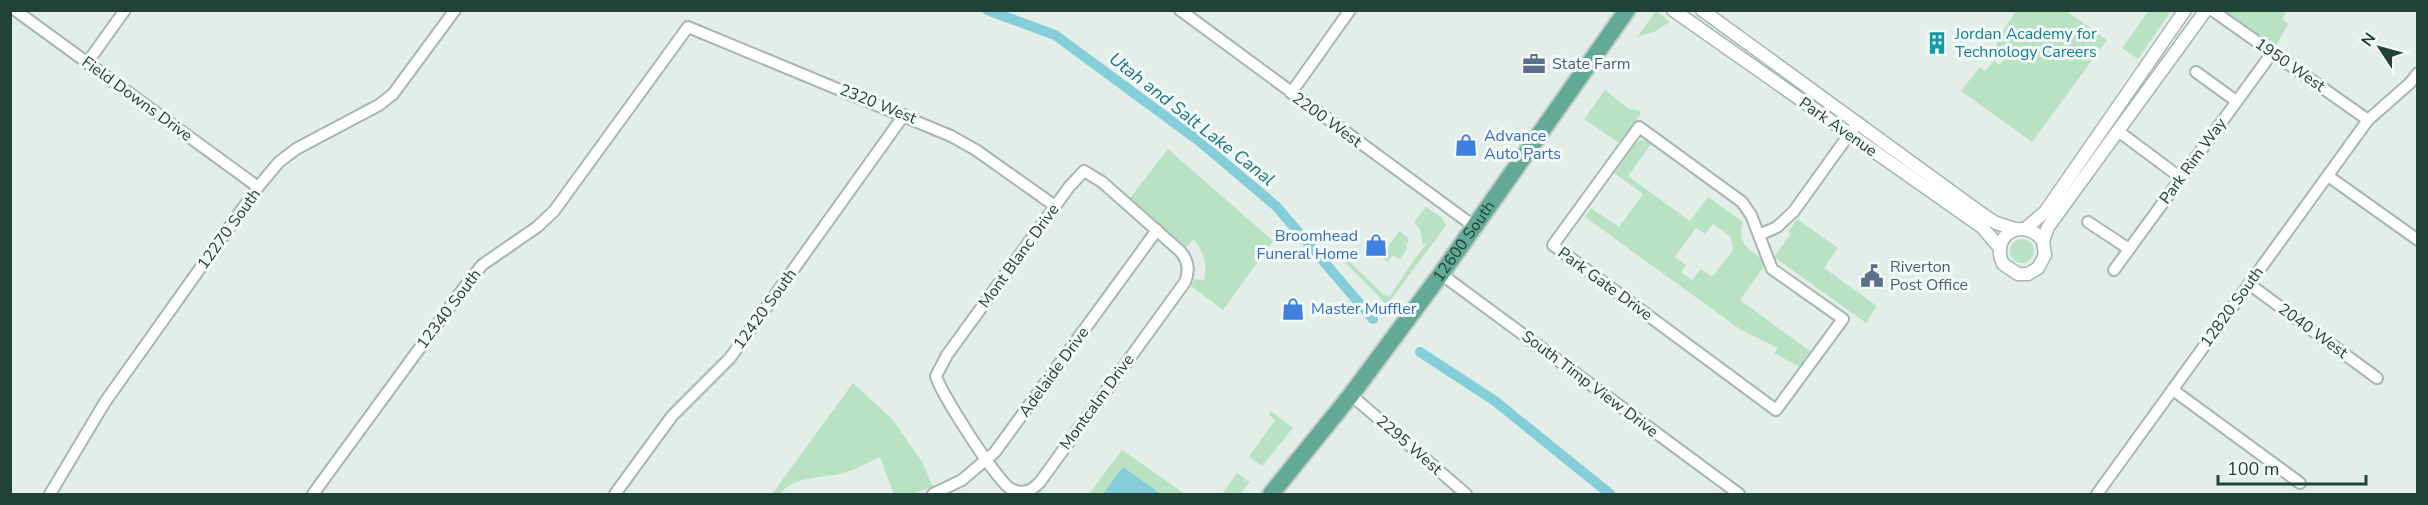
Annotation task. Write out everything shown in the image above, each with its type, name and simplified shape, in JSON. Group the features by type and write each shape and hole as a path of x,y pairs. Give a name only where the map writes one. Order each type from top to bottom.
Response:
{"main road":[{"name":"12600 South","path":"1271,495 1351,395 1442,274 1627,10"}],"street":[{"name":"Field Downs Drive","path":"15,10 258,187"},
{"path":"87,63 125,10"},
{"name":"12270 South","path":"50,495 105,402 258,187 279,162 296,150 379,105 393,94 455,10"},
{"name":"2200 West","path":"1180,10 1475,227"},
{"path":"1291,93 1350,10"},
{"name":"Park Avenue","path":"1673,10 1982,227 2000,248 2001,258 2007,268 2018,274 2028,274 2043,262 2046,250 2043,241 2033,231 1993,221 1702,10"},
{"path":"2000,248 2005,236 2021,229 2045,212 2185,10"},
{"name":"Park Avenue","path":"2043,241 2054,219 2206,10"},
{"name":"1950 West","path":"2212,10 2368,120"},
{"name":"2320 West","path":"688,27 951,136 976,150 1055,206"},
{"name":"12340 South","path":"313,495 482,265 537,227 554,211 688,27"},
{"name":"Park Rim Way","path":"2114,270 2272,53"},
{"path":"2196,72 2236,101"},
{"name":"12820 South","path":"2097,495 2368,120 2410,83 2418,73"},
{"name":"12420 South","path":"615,495 672,416 730,358 904,115"},
{"path":"1759,235 1777,227 1794,211 1858,122"},
{"name":"Park Gate Drive","path":"1640,127 1742,202 1751,215 1759,235 1772,269 1843,319 1776,410 1553,245 1640,127"},
{"path":"2118,131 2181,178"},
{"name":"Mont Blanc Drive","path":"987,461 944,398 936,376 947,355 1083,171 1102,182 1180,251 1188,262"},
{"path":"2328,176 2418,240"},
{"path":"2088,222 2128,249"},
{"name":"Adelaide Drive","path":"933,495 962,480 987,461 1006,440 1157,230"},
{"name":"Montcalm Drive","path":"987,461 1002,482 1012,490 1025,492 1035,487 1185,282 1188,262"},
{"name":"South Timp View Drive","path":"1442,274 1739,495"},
{"name":"2040 West","path":"2249,284 2377,378"},
{"path":"2173,390 2300,483"},
{"name":"2295 West","path":"1351,395 1466,495"}],"green space":[{"path":"2149,10 2171,11 2138,59 2122,48"},
{"path":"1656,11 1669,21 1668,23 1656,31 1637,37"},
{"path":"2016,11 2066,11 2107,40 2032,142 1961,91 1980,67 1985,71 1994,61 2000,65 2007,55 1996,46"},
{"path":"2225,11 2287,11 2282,19 2288,24 2276,46"},
{"path":"1605,90 1629,109 1641,111 1619,143 1584,119"},
{"path":"1642,140 1652,143 1628,176 1690,221 1708,197 1743,222 1741,231 1744,243 1765,265 1740,300 1810,351 1800,367 1774,353 1778,348 1741,330 1585,217 1591,208 1619,227 1643,194 1614,173 1636,143","holes":["1713,224 1731,237 1733,250 1712,277 1701,269 1692,280 1681,272 1686,265 1675,257 1696,228 1705,234"]},
{"path":"1168,149 1273,241 1223,310 1191,286 1195,279 1204,280 1205,275 1203,255 1195,241 1193,240 1186,247 1130,198"},
{"path":"1426,207 1442,218 1446,225 1439,235 1437,234 1439,236 1434,242 1431,242 1433,243 1387,305 1338,255 1340,253 1383,294 1390,296 1415,258 1429,242 1423,245 1420,229 1414,222"},
{"path":"1797,219 1838,248 1824,268 1877,306 1866,323 1774,257 1790,235 1789,231"},
{"path":"1399,231 1408,237 1408,243 1402,244 1407,244 1407,249 1400,259 1393,255 1388,262 1381,257"},
{"path":"2022,239 2027,240 2033,246 2033,256 2027,262 2022,263 2017,262 2011,256 2010,251 2011,246 2017,240"},
{"path":"853,383 893,420 922,462 933,487 911,494 894,494 880,457 850,471 803,480 794,483 780,494 772,494"},
{"path":"1271,411 1293,428 1262,466 1249,457 1275,420 1269,415"},
{"path":"1122,450 1185,494 1089,494"},
{"path":"1237,473 1250,482 1240,494 1222,494"}],"water":[{"path":"1123,467 1161,494 1103,494"}],"waterway":[{"name":"Utah and Salt Lake Canal","path":"987,10 1055,35 1199,141 1276,206 1373,319"},
{"name":"Utah and Salt Lake Canal","path":"1420,352 1495,401 1610,494"}],"place":[{"name":"Jordan Academy for Technology Careers","path":"1937,43"},
{"name":"State Farm","path":"1534,64"},
{"name":"Advance Auto Parts","path":"1466,145"},
{"name":"Broomhead Funeral Home","path":"1376,245"},
{"name":"Riverton Post Office","path":"1872,276"},
{"name":"Master Muffler","path":"1293,309"}]}
